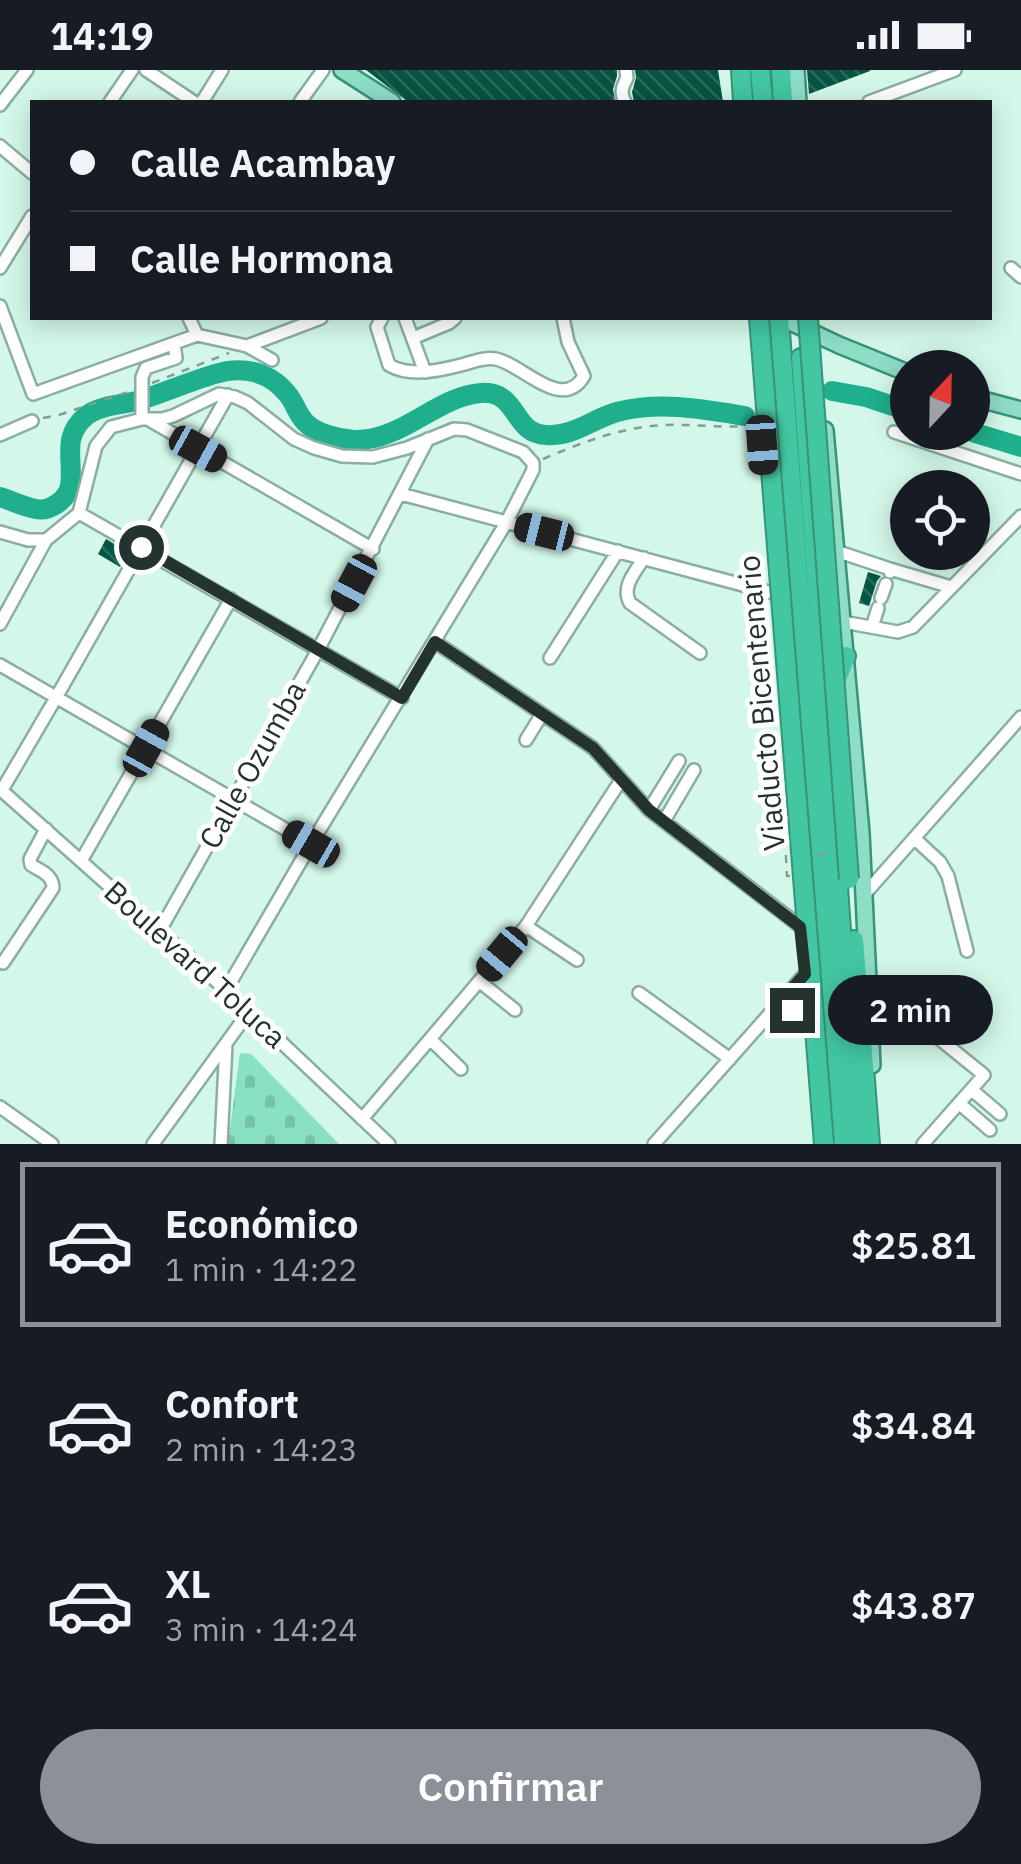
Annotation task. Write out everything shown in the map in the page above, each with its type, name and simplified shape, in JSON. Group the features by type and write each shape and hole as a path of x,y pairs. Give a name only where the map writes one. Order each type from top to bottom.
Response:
{"highway":[{"path":"738,70 740,100"},
{"path":"750,70 753,100"},
{"path":"760,70 763,100"},
{"path":"781,70 793,100"},
{"path":"793,70 793,100"},
{"name":"Viaducto Bicentenario","path":"756,320 820,1144"},
{"path":"769,320 832,1144"},
{"path":"780,320 840,1144"},
{"path":"799,320 809,353 826,708 856,1144"},
{"path":"808,320 870,1144"},
{"path":"757,440 794,512"},
{"path":"826,708 846,656"},
{"path":"808,1013 825,943"}],"main road":[{"path":"342,70 389,100"},
{"path":"756,320 757,440 820,1144"},
{"path":"784,320 890,366"},
{"path":"809,353 846,656 878,1144"},
{"path":"990,402 1021,410"}],"street":[{"path":"0,105 27,70"},
{"path":"111,100 132,70"},
{"path":"146,70 191,100"},
{"path":"203,100 222,70"},
{"path":"301,100 323,70"},
{"path":"623,100 626,70"},
{"path":"874,100 955,70"},
{"path":"0,146 30,171"},
{"path":"0,268 30,219"},
{"path":"0,306 33,394 197,335 247,346 272,360"},
{"path":"190,320 197,335"},
{"path":"247,346 316,320"},
{"path":"381,320 377,327 389,365 394,369 425,372 484,358 498,359 550,388 564,390 581,382 584,376 568,342 563,320"},
{"path":"407,320 425,372"},
{"path":"413,338 453,320"},
{"path":"145,417 142,378 146,368 176,358 174,344"},
{"path":"0,624 46,540 79,513 90,463 104,434 111,427 145,417 173,416 219,394 248,403 294,439 342,456 373,456 407,448 454,429 467,430 523,452 533,463 506,523 226,990"},
{"path":"1,789 228,395"},
{"path":"145,417 373,549"},
{"path":"0,435 32,421"},
{"name":"Calle Ozumba","path":"160,932 373,549 428,438"},
{"path":"948,450 1021,474"},
{"path":"401,494 773,593"},
{"path":"79,513 402,698"},
{"path":"842,622 898,632 913,626 1021,516"},
{"path":"0,532 28,540 46,540"},
{"path":"550,658 618,551"},
{"path":"836,551 889,575 951,587"},
{"path":"644,558 626,589 630,604 700,654"},
{"path":"872,628 889,575"},
{"path":"81,861 231,599"},
{"path":"435,642 593,748 649,810 800,927"},
{"path":"0,665 311,844"},
{"path":"526,740 542,714"},
{"path":"864,896 1021,717"},
{"path":"649,810 680,761"},
{"path":"664,821 694,770"},
{"path":"362,1119 526,926 621,780"},
{"name":"Boulevard Toluca","path":"1,789 226,990 389,1144"},
{"path":"3,963 53,888 53,882 30,859 46,830"},
{"path":"914,838 940,862 948,876 967,951"},
{"path":"526,926 577,960"},
{"path":"654,1144 805,974"},
{"path":"480,981 515,1010"},
{"path":"868,981 984,1076 923,1144"},
{"path":"639,992 730,1059"},
{"path":"778,1004 808,1013"},
{"path":"153,1144 248,1013"},
{"path":"430,1038 460,1069"},
{"path":"220,1144 226,1044"},
{"path":"972,1090 1000,1114"},
{"path":"960,1104 990,1130"},
{"path":"0,1107 52,1144"}],"path":[{"path":"533,463 593,437 664,424 747,426 757,440"},
{"path":"784,840 787,876"},
{"path":"806,856 836,854"}],"green space":[{"path":"240,1053 251,1054 339,1144 228,1144"}],"building":[{"path":"366,70 617,70 615,100 405,100"},
{"path":"635,70 718,70 723,100 634,100"},
{"path":"807,70 870,70 870,71 809,94"},
{"path":"106,539 128,552 120,567 98,554"},
{"path":"868,572 881,576 869,606 859,603"}],"waterway":[{"path":"0,497 36,509 52,507 70,486 71,440 86,416 226,371 265,376 282,388 315,430 354,440 387,434 449,402 481,393 502,398 527,428 546,435 574,430 617,412 649,407 745,416"},
{"path":"832,391 890,405"},
{"path":"990,438 1021,447"}],"route":[{"path":"141,547 402,698 435,642 593,748 649,810 800,927 805,974 778,1004 792,1010"}]}
